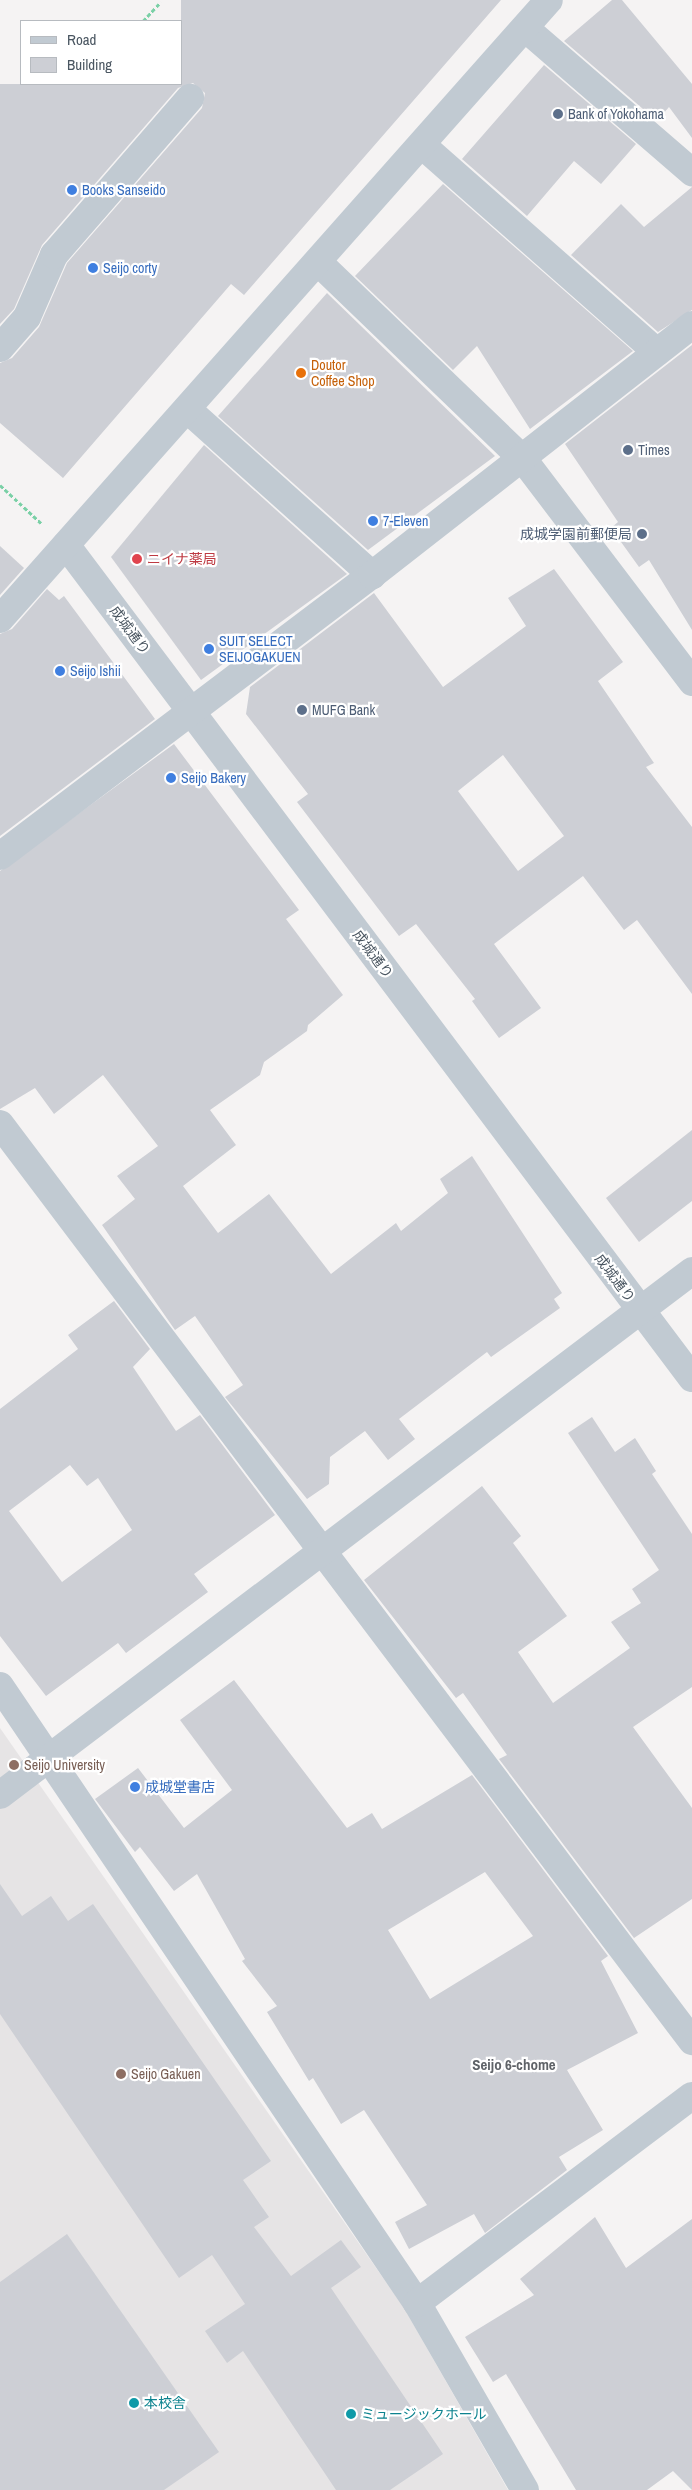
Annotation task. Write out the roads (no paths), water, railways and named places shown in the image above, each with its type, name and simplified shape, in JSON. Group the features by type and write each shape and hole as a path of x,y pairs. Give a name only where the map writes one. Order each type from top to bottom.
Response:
{"street":[{"path":"0,619 549,0"},
{"path":"525,28 692,172"},
{"path":"0,348 27,316 54,255 190,98"},
{"path":"422,145 657,352"},
{"path":"318,262 523,459 684,654 692,682"},
{"path":"0,856 372,575 523,459 692,325"},
{"path":"187,409 372,575"},
{"name":"成城通り","path":"66,545 640,1311 692,1271"},
{"path":"0,1124 692,2041"},
{"path":"0,1795 49,1756 323,1553 640,1311 692,1378"},
{"path":"0,1686 49,1756 416,2304 525,2490"},
{"path":"416,2304 692,2096"}],"place":[{"name":"Bank of Yokohama","path":"558,114"},
{"name":"Books Sanseido","path":"72,190"},
{"name":"Seijo corty","path":"93,268"},
{"name":"Doutor Coffee Shop","path":"301,373"},
{"name":"Times","path":"628,450"},
{"name":"7-Eleven","path":"373,521"},
{"name":"成城学園前郵便局","path":"642,534"},
{"name":"ニイナ薬局","path":"137,559"},
{"name":"SUIT SELECT SEIJOGAKUEN","path":"209,649"},
{"name":"Seijo Ishii","path":"60,671"},
{"name":"MUFG Bank","path":"302,710"},
{"name":"Seijo Bakery","path":"171,778"},
{"name":"Seijo University","path":"14,1765"},
{"name":"成城堂書店","path":"135,1787"},
{"name":"Seijo Gakuen","path":"121,2074"},
{"name":"本校舎","path":"134,2403"},
{"name":"ミュージックホール","path":"351,2414"}],"district":[{"name":"Seijo 6-chome","path":"514,2065"}]}
